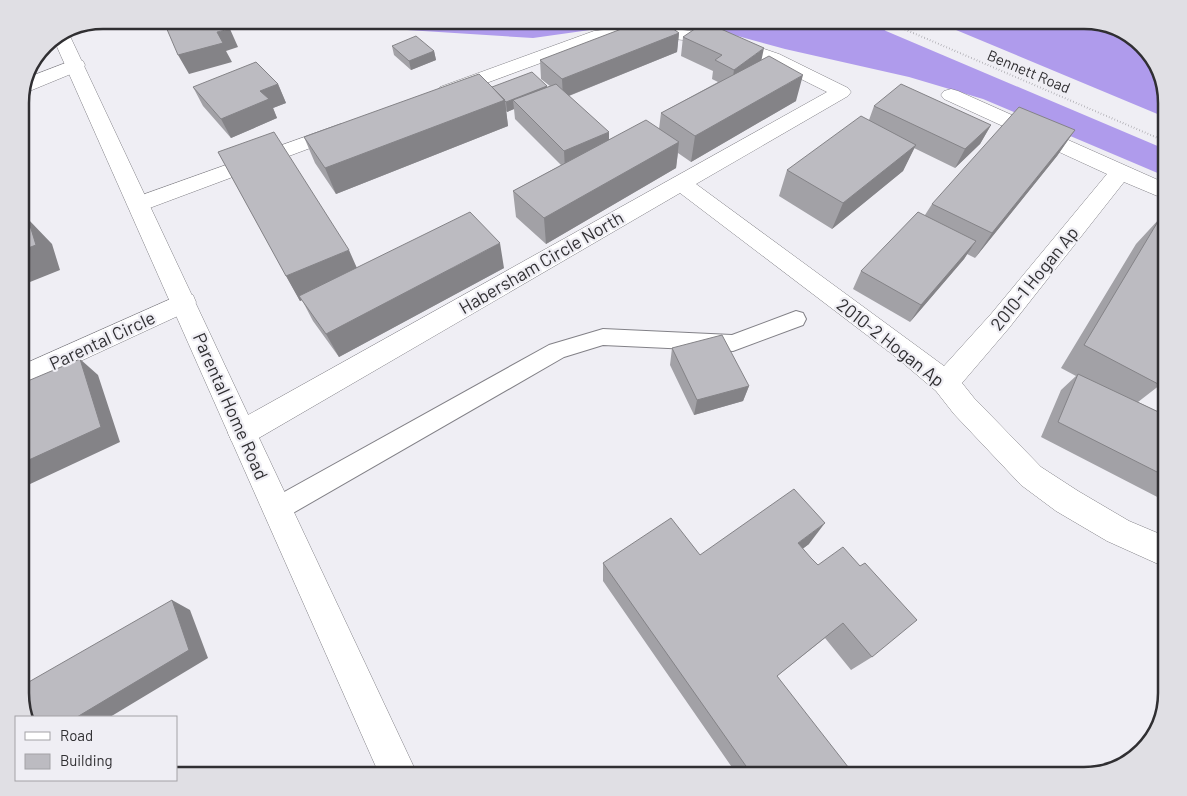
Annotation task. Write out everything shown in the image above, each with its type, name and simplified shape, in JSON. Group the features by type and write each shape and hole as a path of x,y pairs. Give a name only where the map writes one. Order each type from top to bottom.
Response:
{"street":[{"name":"Habersham Circle North","path":"242,433 841,92 774,58 714,38 645,31 600,35 430,97"},
{"name":"Parental Home Road","path":"64,40 395,767"},
{"path":"31,84 76,65"},
{"path":"951,95 1158,189"},
{"path":"139,204 354,125"},
{"name":"2010-1 Hogan Ap","path":"946,383 1000,320 1120,172"},
{"name":"2010-2 Hogan Ap","path":"682,184 946,383 964,406 1031,476 1067,501 1118,531 1158,549"},
{"name":"Parental Circle","path":"29,374 184,302"}],"lane":[{"path":"277,509 557,350 604,338 733,343 796,319"}],"path":[{"name":"Bennett Road","path":"904,29 1158,138"}],"shaded area":[{"path":"406,29 597,29 533,38"},
{"path":"700,29 883,29 1158,146 1158,173 983,99 909,77 785,49 723,32"},
{"path":"954,29 1094,29 1117,36 1137,50 1153,74 1158,93 1158,114"}],"building":[{"path":"167,29 230,29 217,32 223,43 178,55"},
{"path":"621,29 673,29 679,33 562,79 540,60"},
{"path":"695,29 721,29 764,48 734,70 715,60 722,55 683,37"},
{"path":"416,36 434,51 409,61 392,46"},
{"path":"769,56 803,75 695,136 661,113"},
{"path":"256,62 278,84 260,91 269,99 221,119 193,87"},
{"path":"532,72 547,86 506,102 492,87"},
{"path":"479,74 505,100 325,168 304,137"},
{"path":"556,84 609,132 564,151 513,100"},
{"path":"901,84 991,125 965,149 874,106"},
{"path":"1019,107 1075,130 992,233 932,204"},
{"path":"861,116 916,145 843,203 787,170"},
{"path":"646,120 679,142 544,218 513,191"},
{"path":"274,132 349,250 286,276 218,152"},
{"path":"470,212 500,243 326,334 299,296"},
{"path":"918,212 976,241 921,305 861,271"},
{"path":"1158,221 1158,384 1084,345"},
{"path":"29,222 36,245 29,248"},
{"path":"722,335 749,386 697,400 672,348"},
{"path":"80,359 101,427 29,460 29,380"},
{"path":"1078,374 1158,412 1158,472 1058,422"},
{"path":"794,489 825,523 798,543 811,558 818,565 843,547 860,566 865,563 917,620 872,657 843,623 777,676 848,767 747,767 603,563 671,518 700,555"},
{"path":"172,600 189,650 79,716 33,716 30,708 29,682"}]}
